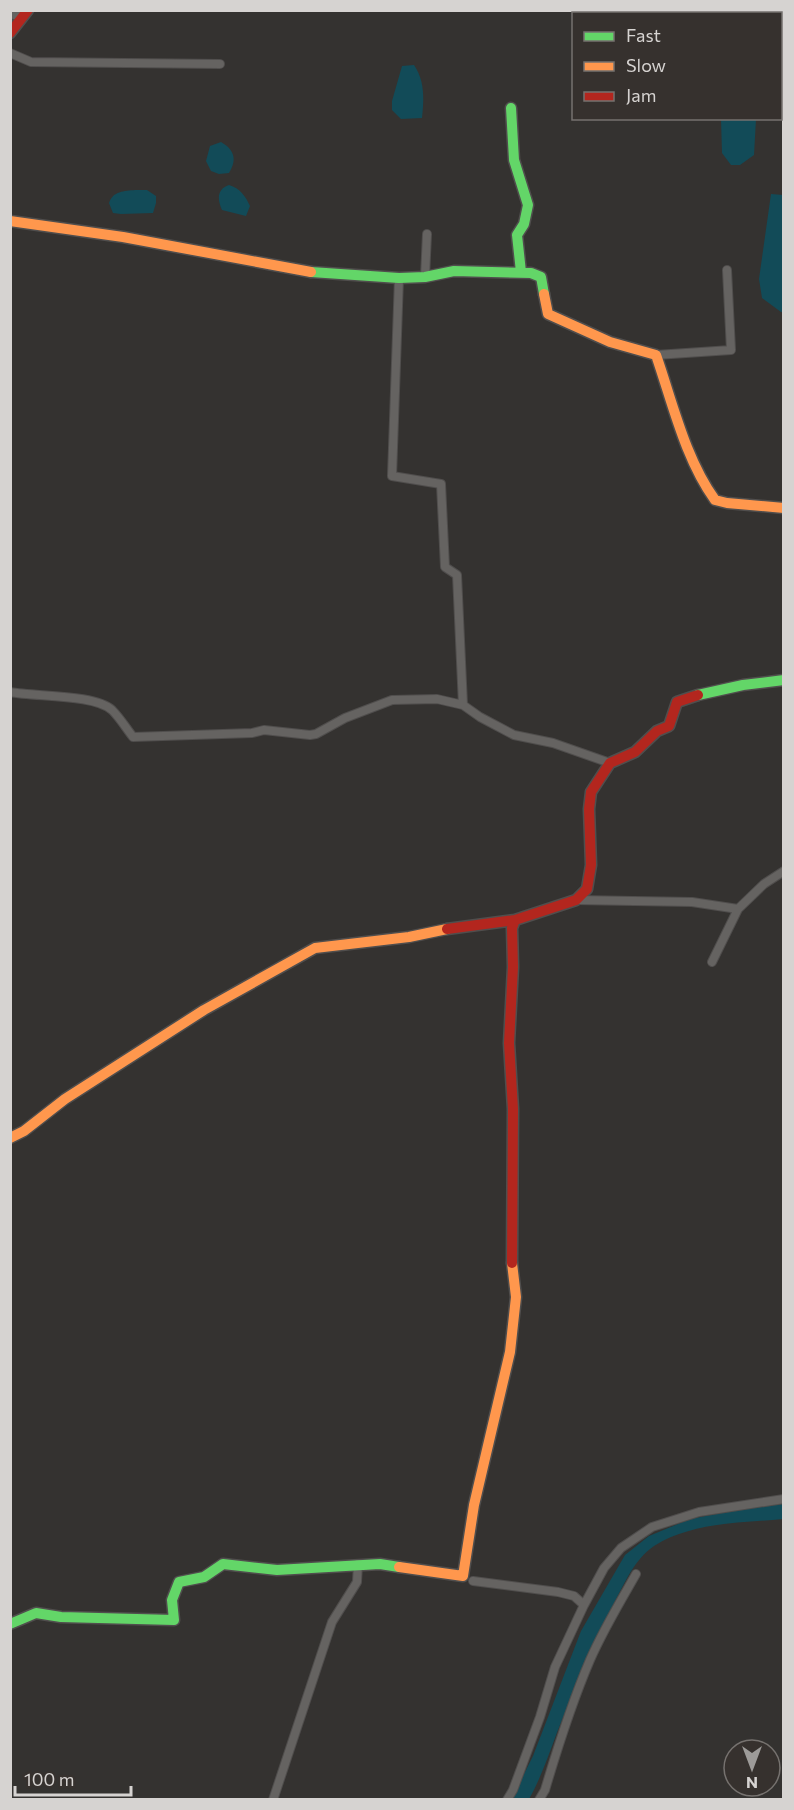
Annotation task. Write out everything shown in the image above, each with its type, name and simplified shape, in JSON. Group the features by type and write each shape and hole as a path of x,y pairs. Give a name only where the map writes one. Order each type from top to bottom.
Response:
{"main road":[{"path":"10,33 26,14"},
{"path":"511,108 513,152 517,174 529,198 526,222 517,235 521,272"},
{"path":"10,221 244,258 285,268 329,274 399,278 425,277 454,271 531,273 541,277 548,314 610,342 656,355 692,461 702,482 715,500 783,508"},
{"path":"10,1138 24,1131 66,1100 204,1010 315,948 409,937 461,926 515,920 576,900 587,889 591,865 589,809 591,792 610,763 635,752 657,731 669,726 677,702 701,692 719,688 783,680"},
{"path":"10,1624 36,1613 61,1617 174,1620 170,1604 171,1594 179,1582 204,1577 223,1564 277,1570 380,1564 463,1576 474,1504 510,1352 515,1314 516,1297 512,1269 513,1109 509,1042 513,967 512,928 515,920"}],"street":[{"path":"10,14 26,14"},
{"path":"10,53 31,62 220,64"},
{"path":"425,277 427,234"},
{"path":"656,355 731,350 727,270"},
{"path":"399,278 392,476 441,484 446,567 457,575 463,705"},
{"path":"10,692 42,697 83,698 111,709 133,737 252,733 264,730 310,735 345,718 392,700 437,699 463,705 514,735 553,743 610,763"},
{"path":"712,962 738,909 764,884 783,871"},
{"path":"576,900 692,902 738,909"},
{"path":"507,1800 517,1780 555,1668 584,1605 604,1569 621,1548 652,1527 699,1512 783,1498"},
{"path":"273,1800 332,1623 357,1582 358,1564"},
{"path":"539,1800 545,1790 573,1702 591,1658 636,1574"},
{"path":"473,1581 558,1592 574,1596 584,1605"}],"water":[{"path":"414,65 422,84 422,118 401,119 392,110 392,101 402,66"},
{"path":"721,120 756,120 754,155 740,165 731,165 722,153"},
{"path":"221,142 232,152 234,160 229,173 219,174 211,171 206,161 210,146"},
{"path":"229,185 244,196 250,206 246,216 222,210 219,195 222,189"},
{"path":"147,190 156,196 153,213 113,213 109,203 113,196 119,192"},
{"path":"771,194 783,195 784,312 762,298 759,279"},
{"path":"783,1504 783,1519 717,1525 684,1532 654,1546 641,1558 627,1578 594,1643 529,1799 511,1800 533,1756 581,1631 625,1555 649,1536 690,1519"}],"traffic: fast":[{"path":"511,108 514,160 528,205 524,224 517,235 521,272"},
{"path":"311,272 399,278 425,277 454,271 531,273 541,277 544,294"},
{"path":"698,695 743,685 784,680"},
{"path":"10,1624 36,1613 61,1617 174,1620 172,1600 179,1582 204,1577 223,1564 277,1570 380,1564 399,1567"}],"traffic: slow":[{"path":"10,221 123,237 311,272"},
{"path":"544,294 548,314 610,342 656,355 688,449 715,500 784,508"},
{"path":"10,1138 24,1131 65,1099 204,1010 315,948 409,937 447,929"},
{"path":"399,1567 463,1576 474,1505 510,1352 516,1297 512,1263"}],"traffic: jam":[{"path":"10,33 28,10"},
{"path":"447,929 515,920 576,900 587,889 591,865 589,809 591,792 610,763 635,752 657,731 669,726 677,702 698,695"},
{"path":"512,1263 513,1109 509,1043 513,967 512,928 515,920"}]}
